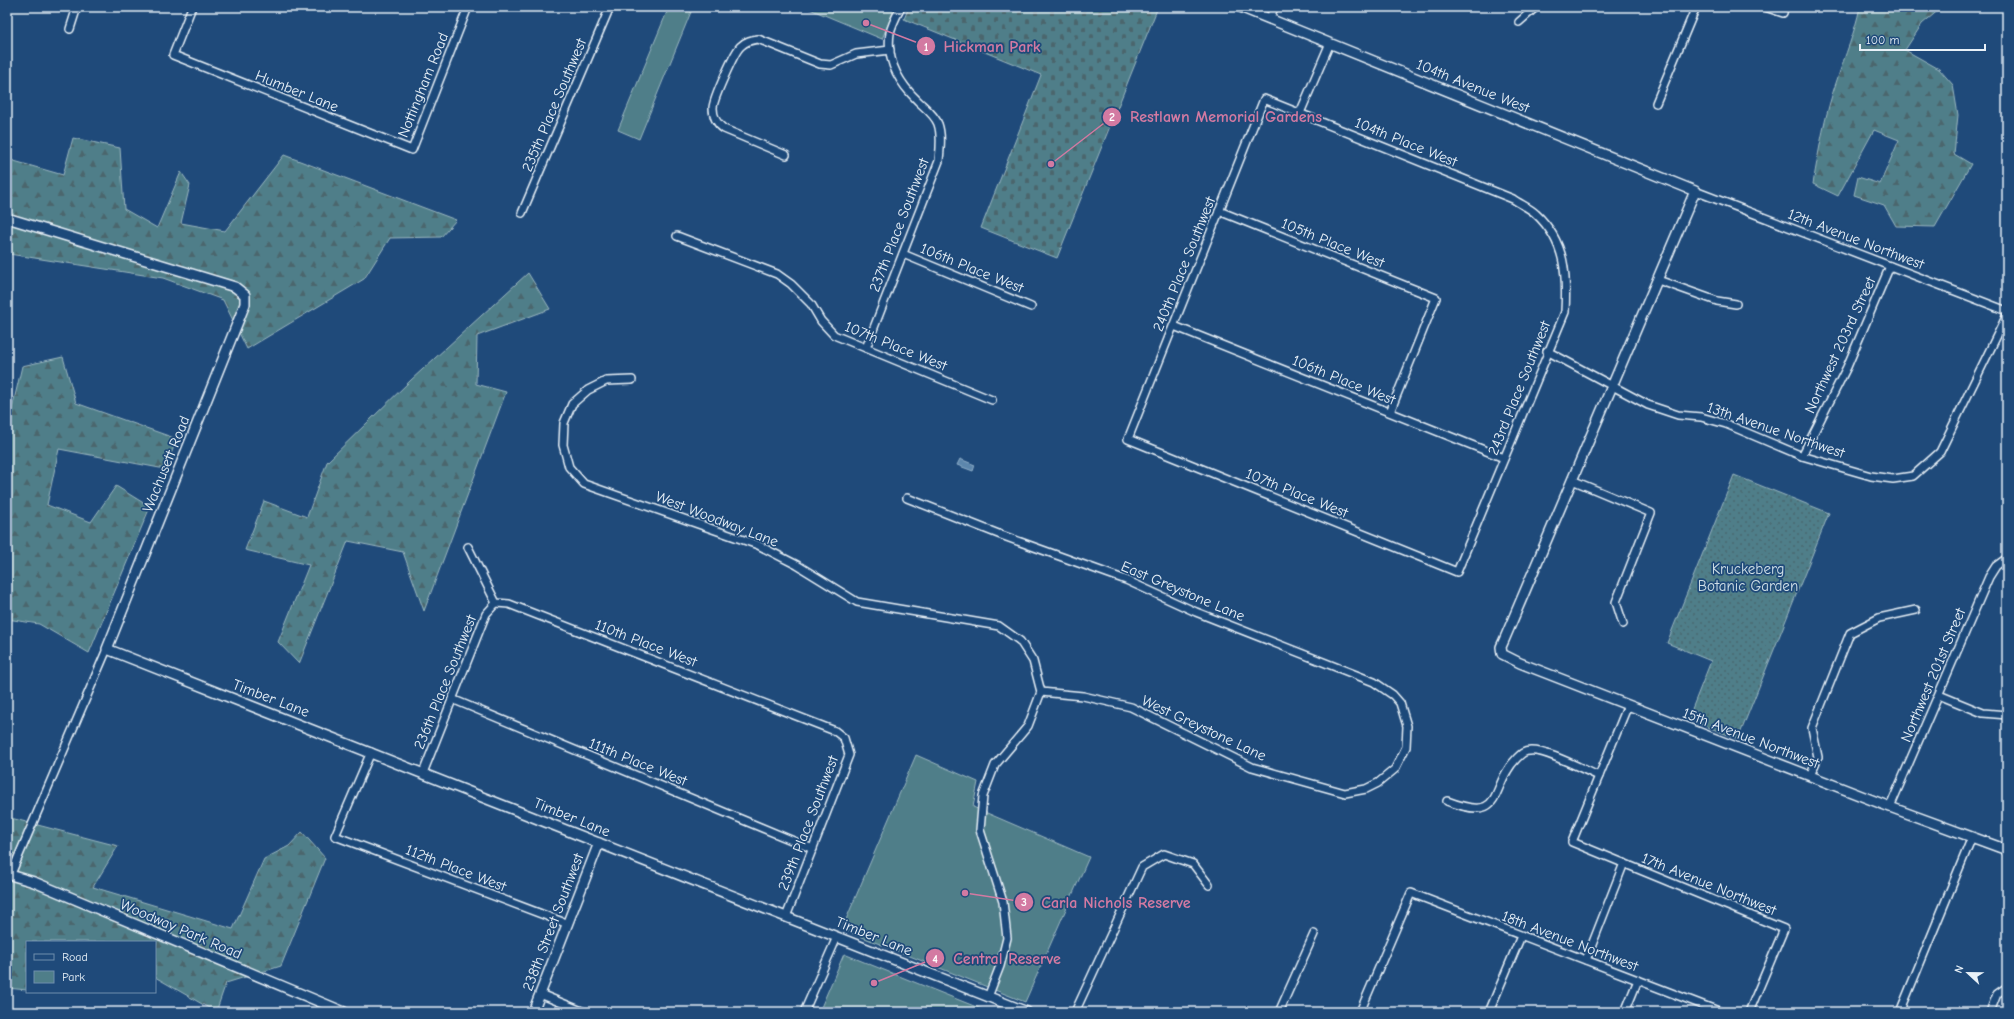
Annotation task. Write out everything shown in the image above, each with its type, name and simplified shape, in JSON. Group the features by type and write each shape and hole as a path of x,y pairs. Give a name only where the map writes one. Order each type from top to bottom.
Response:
{"street":[{"path":"70,29 78,7"},
{"name":"Humber Lane","path":"192,7 173,56 412,150"},
{"name":"Nottingham Road","path":"412,150 468,7"},
{"name":"235th Place Southwest","path":"522,213 610,7"},
{"name":"237th Place Southwest","path":"866,348 939,161 940,139 938,123 900,81 893,66 890,50 890,32 901,7"},
{"name":"104th Avenue West","path":"1240,7 1695,191"},
{"path":"1270,19 1274,7"},
{"path":"1519,22 1536,7"},
{"path":"1656,103 1696,7"},
{"path":"1765,7 1784,10"},
{"path":"786,155 724,129 717,124 713,106 733,55 739,46 748,41 758,39 820,64 831,65 856,54 890,50"},
{"path":"1300,113 1330,43"},
{"name":"104th Place West","path":"1264,99 1512,199 1536,214"},
{"name":"240th Place Southwest","path":"1128,439 1264,99"},
{"path":"1623,624 1616,602 1651,513 1572,480 1695,191"},
{"name":"12th Avenue Northwest","path":"1695,191 2007,311"},
{"name":"105th Place West","path":"1219,211 1436,298 1390,412"},
{"name":"243rd Place Southwest","path":"1457,572 1547,351 1565,312 1567,280 1562,253 1553,235 1536,214"},
{"name":"Wachusett Road","path":"7,218 235,287 245,295 245,304 107,649 9,874"},
{"name":"107th Place West","path":"676,236 777,274 791,284 811,304 821,321 834,335 992,400"},
{"name":"106th Place West","path":"903,254 1031,307"},
{"name":"Northwest 203rd Street","path":"1802,456 1847,367 1890,266"},
{"path":"1658,280 1717,301 1736,304"},
{"name":"13th Avenue Northwest","path":"1613,385 1648,405 1678,415 1701,417 1726,424 1802,456 1871,476 1893,478 1913,476 1940,452 2007,315"},
{"name":"106th Place West","path":"1174,326 1504,458"},
{"path":"1547,351 1613,385"},
{"name":"West Woodway Lane","path":"632,380 606,381 588,390 572,404 564,423 563,445 569,467 584,484 758,545 797,565 857,602 999,626 1020,641 1033,661 1041,692"},
{"name":"107th Place West","path":"1128,439 1457,572"},
{"name":"15th Avenue Northwest","path":"1572,480 1501,647 1502,654 1510,659 1810,776 2007,850"},
{"name":"East Greystone Lane","path":"907,498 1001,535 1126,580 1196,612 1374,682 1393,695 1400,703 1407,726 1406,747"},
{"path":"468,547 496,603"},
{"name":"Northwest 201st Street","path":"1890,807 1989,577 1996,566 2007,558"},
{"name":"236th Place Southwest","path":"423,773 486,614 496,603"},
{"name":"110th Place West","path":"496,603 509,604 835,731 844,738"},
{"path":"1810,776 1818,757 1812,728 1850,633 1879,618 1916,610"},
{"name":"Timber Lane","path":"107,649 1027,1012"},
{"path":"988,997 1000,966 1007,938 1003,902 980,830 983,796 995,765 1028,726 1041,692"},
{"name":"West Greystone Lane","path":"1041,692 1084,696 1131,707 1252,767 1344,793 1366,790 1378,783 1394,769 1406,747"},
{"path":"1939,695 1984,713 2007,714"},
{"name":"111th Place West","path":"452,699 813,849"},
{"path":"1447,801 1464,807 1485,807 1494,801 1515,760 1525,752 1531,750 1600,776 1628,705"},
{"name":"239th Place Southwest","path":"786,917 849,755 844,738"},
{"name":"112th Place West","path":"371,752 334,836 568,924"},
{"name":"17th Avenue Northwest","path":"1600,776 1572,842 1784,928 1749,1012"},
{"path":"1900,1012 1972,836"},
{"name":"238th Street Southwest","path":"533,1012 599,843"},
{"path":"1075,1012 1142,867 1164,854 1193,864 1209,885"},
{"path":"1586,960 1624,864"},
{"name":"Woodway Park Road","path":"9,874 328,1009 344,1012"},
{"name":"18th Avenue Northwest","path":"1360,1012 1411,893 1721,1012"},
{"path":"1279,1012 1314,934"},
{"path":"1490,1012 1521,936"},
{"path":"804,1012 837,937"},
{"path":"1625,1012 1638,980"},
{"path":"1990,1012 1997,994 2007,987"},
{"path":"540,994 584,1012"}],"green space":[{"path":"669,7 693,7 639,139 618,130"},
{"path":"805,7 895,7 882,39"},
{"path":"909,7 1158,7 1057,258 981,228 1041,75 904,19"},
{"path":"1860,7 1939,7 1940,9 1922,24 1905,50 1939,69 1953,85 1958,115 1954,154 1971,164 1935,227 1896,226 1884,205 1854,195 1858,177 1880,184 1899,140 1874,130 1838,196 1813,184 1829,106 1853,34"},
{"path":"73,138 120,148 124,209 157,228 181,172 190,185 181,223 225,231 284,155 456,220 441,237 390,238 364,279 247,349 223,300 163,278 9,254 7,257 7,159 63,175"},
{"path":"528,273 550,309 477,336 476,384 506,392 424,611 403,552 348,541 299,664 278,642 309,565 245,550 264,501 307,517 327,462 411,380"},
{"path":"63,357 76,403 177,439 165,469 59,449 47,505 91,522 116,486 150,507 89,653 39,624 7,619 7,430 22,366"},
{"name":"Kruckeberg Botanic Garden","path":"1734,475 1829,513 1738,739 1688,719 1711,661 1667,643"},
{"path":"916,755 978,782 973,807 1089,857 1025,1002 842,929"},
{"path":"7,817 118,846 93,887 233,929 264,859 289,846 302,832 325,858 281,966 226,983 216,1012 156,978 156,941 26,941 26,990 7,988"},
{"path":"844,954 989,1012 819,1012"}],"water":[{"path":"960,459 975,465 973,471 957,465"}],"place":[{"name":"Hickman Park","path":"866,23"},
{"name":"Restlawn Memorial Gardens","path":"1051,164"},
{"name":"Carla Nichols Reserve","path":"965,893"},
{"name":"Central Reserve","path":"874,983"}]}
